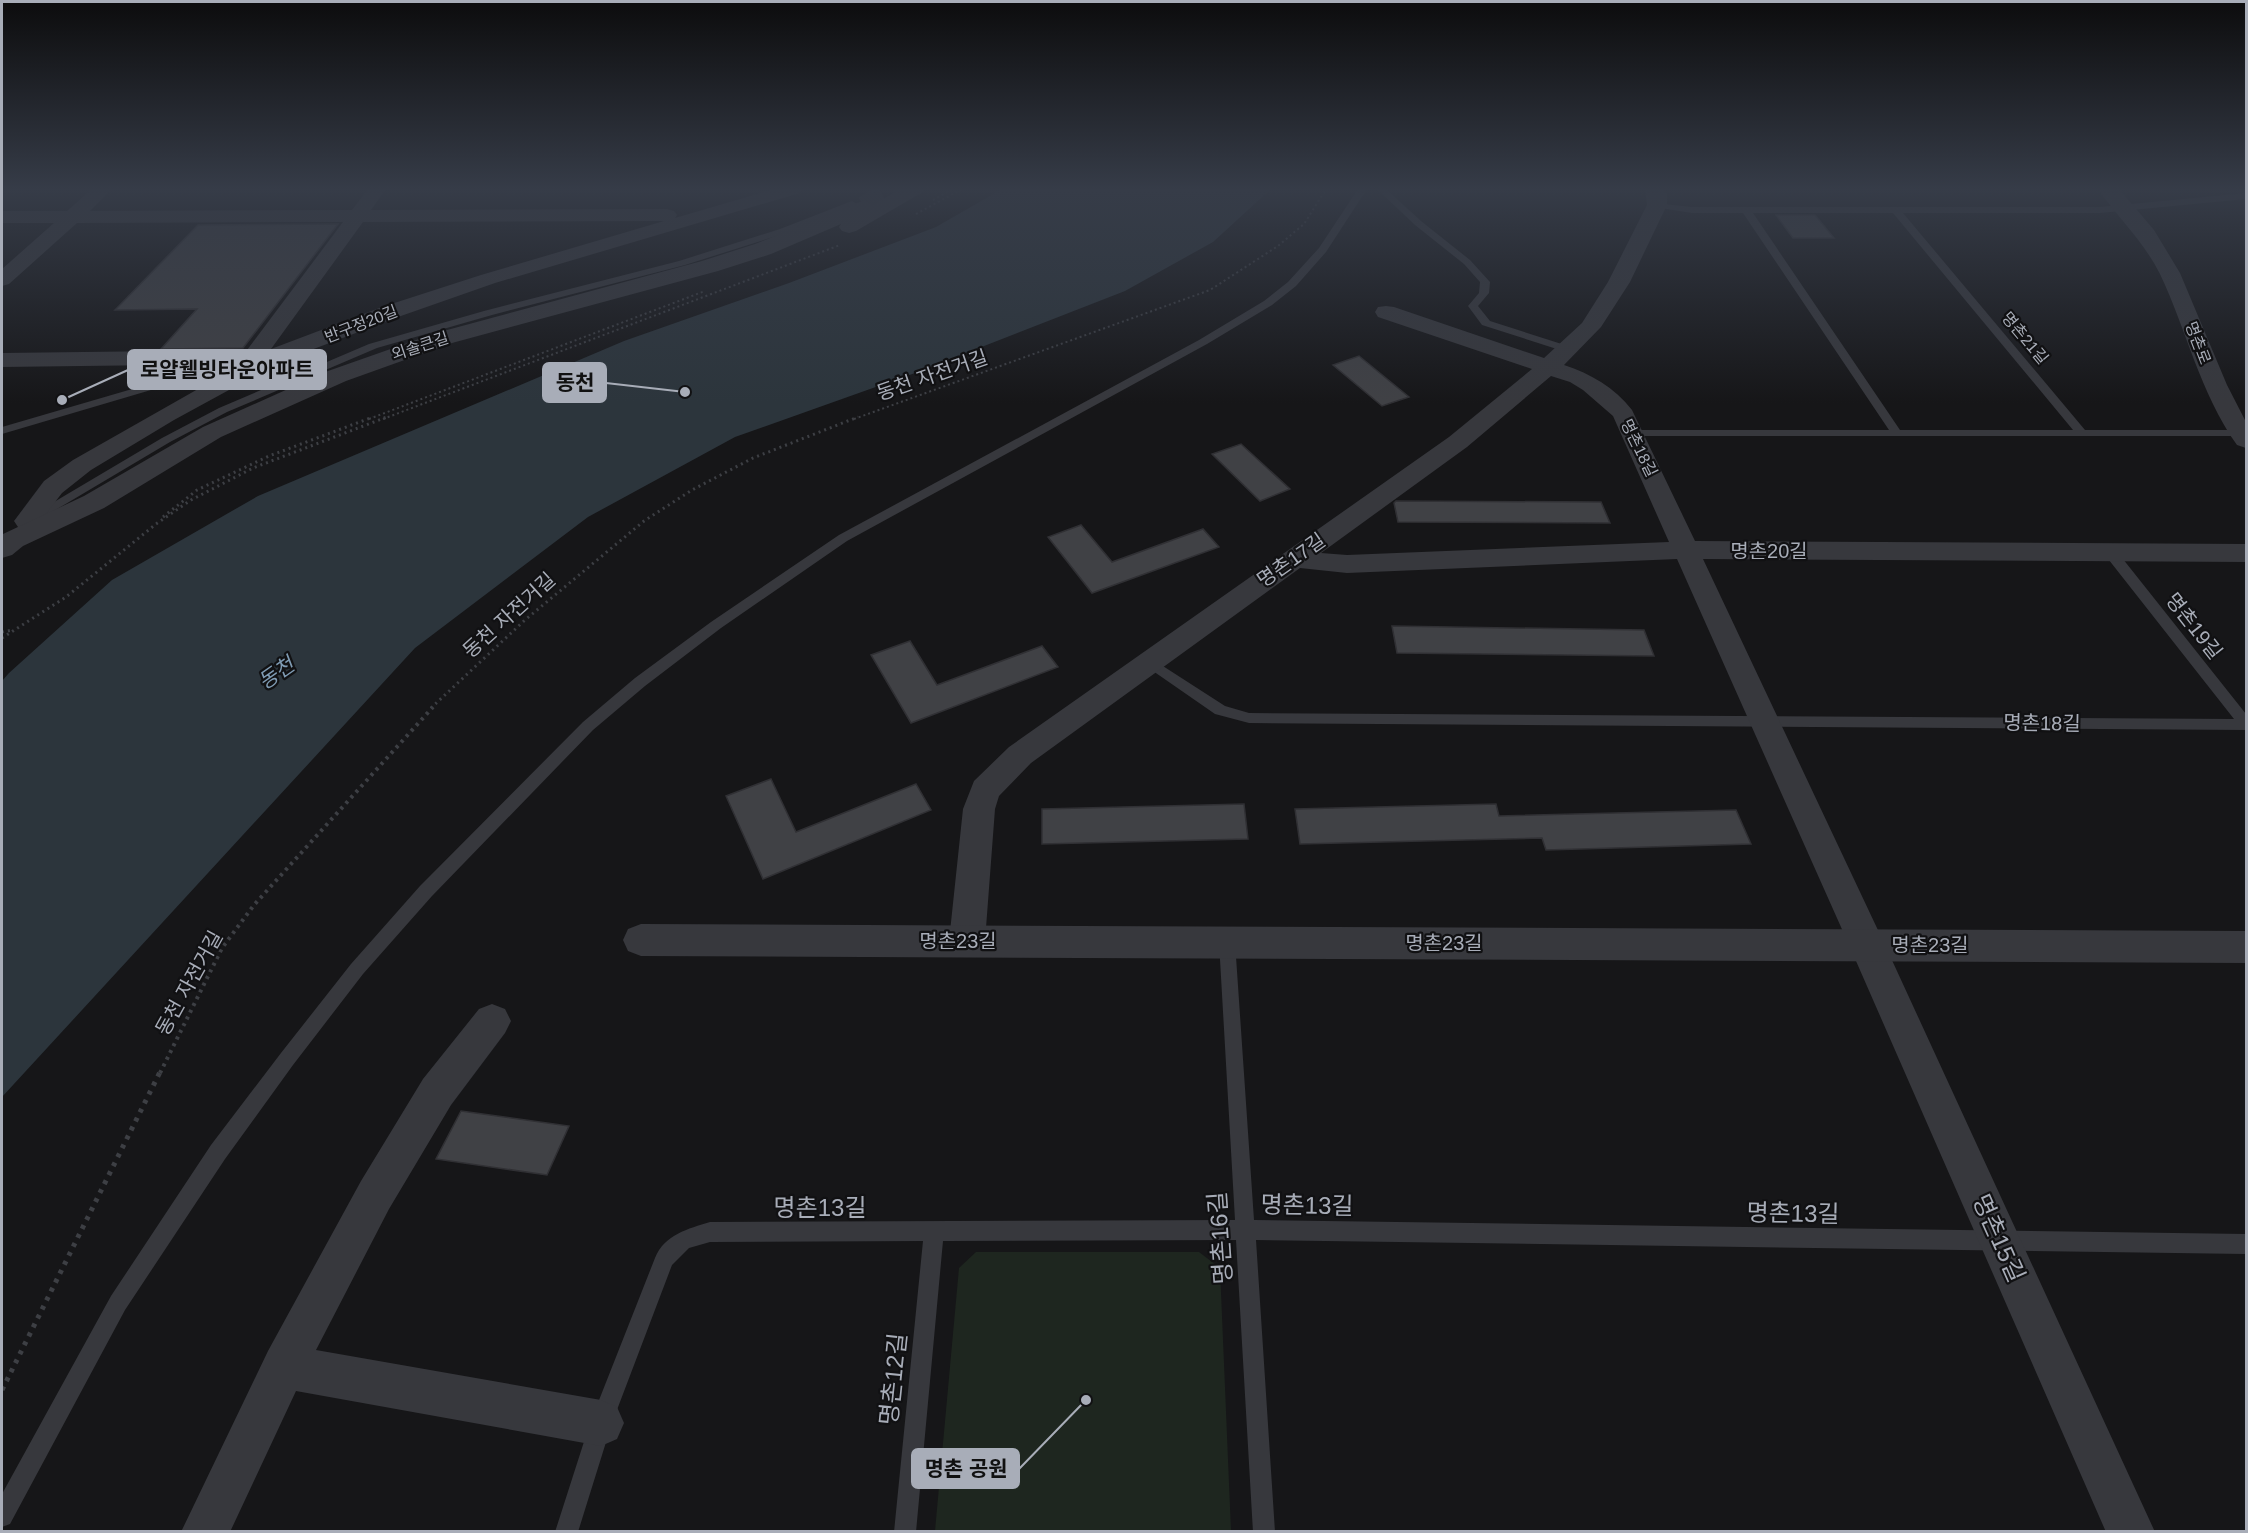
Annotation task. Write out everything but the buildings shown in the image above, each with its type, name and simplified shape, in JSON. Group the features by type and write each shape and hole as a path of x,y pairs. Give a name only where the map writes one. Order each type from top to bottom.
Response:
{"street":[{"path":"2,280 24,261"},
{"path":"264,357 326,261"},
{"name":"반구정20길","path":"14,537 53,487 82,465 264,357 390,312 549,261"},
{"name":"외솔큰길","path":"14,537 94,502 141,476 173,453 212,432 337,376 444,338 727,261"},
{"path":"141,476 192,459 335,390 411,362 763,261"},
{"name":"명촌17길","path":"967,941 979,809 985,790 999,774 1020,755 1147,662 1458,442 1558,358 1590,327 1619,282 1628,261"},
{"name":"명촌로","path":"2162,261 2175,284 2212,377 2245,435"},
{"name":"명촌18길","path":"1386,312 1558,358 1614,401 1634,433 1867,945"},
{"name":"반구정20길","path":"2,360 264,357"},
{"name":"명촌20길","path":"1293,559 1347,564 1687,550 2247,553"},
{"name":"명촌23길","path":"641,940 2247,947"},
{"name":"명촌15길","path":"1867,945 2131,1532"},
{"path":"205,1532 284,1367 375,1195 436,1092 492,1021"},
{"path":"284,1367 601,1423"}],"lane":[{"path":"14,537 165,440 213,415 374,346 488,313 690,261"},
{"path":"2,1516 118,1303 206,1170 287,1059 357,969 426,891 588,726 640,682 716,625 843,538 1203,342 1268,303 1292,284 1314,261"},
{"path":"1465,261 1485,282 1484,293 1473,306 1486,323 1558,358"},
{"path":"1780,261 1897,433"},
{"name":"명촌21길","path":"1938,261 2082,433"},
{"path":"2,431 264,357"},
{"path":"1634,433 2245,435"},
{"name":"명촌19길","path":"2110,552 2247,724"},
{"path":"1147,662 1220,710 1250,718 1765,721"},
{"name":"명촌18길","path":"1765,721 2247,724"},
{"name":"명촌16길","path":"1227,942 1264,1532"},
{"name":"명촌13길","path":"566,1532 601,1423 666,1258 683,1240 711,1232 1245,1230 2247,1244"},
{"name":"명촌12길","path":"905,1532 934,1232"}],"path":[{"path":"742,276 783,261"},
{"path":"2,638 66,597 156,524 201,494 254,468 801,261"},
{"name":"동천 자전거길","path":"2,1390 222,948 254,905 429,710 525,620 644,521 692,490 753,458 803,437 1210,290 1256,261"},
{"path":"156,524 172,508 197,490 269,456 712,288"},
{"path":"2,632 15,630"}],"shaded area":[{"path":"976,1252 1199,1252 1220,1268 1231,1531 935,1531 959,1268"}],"water":[{"path":"848,261 1180,261 1125,291 915,373 735,437 588,517 415,648 2,1097 2,681 9,673 112,580 258,496 624,341"}],"place":[{"name":"동천","path":"685,392"},
{"name":"로얄웰빙타운아파트","path":"62,400"},
{"name":"명촌 공원","path":"1086,1400"}]}
